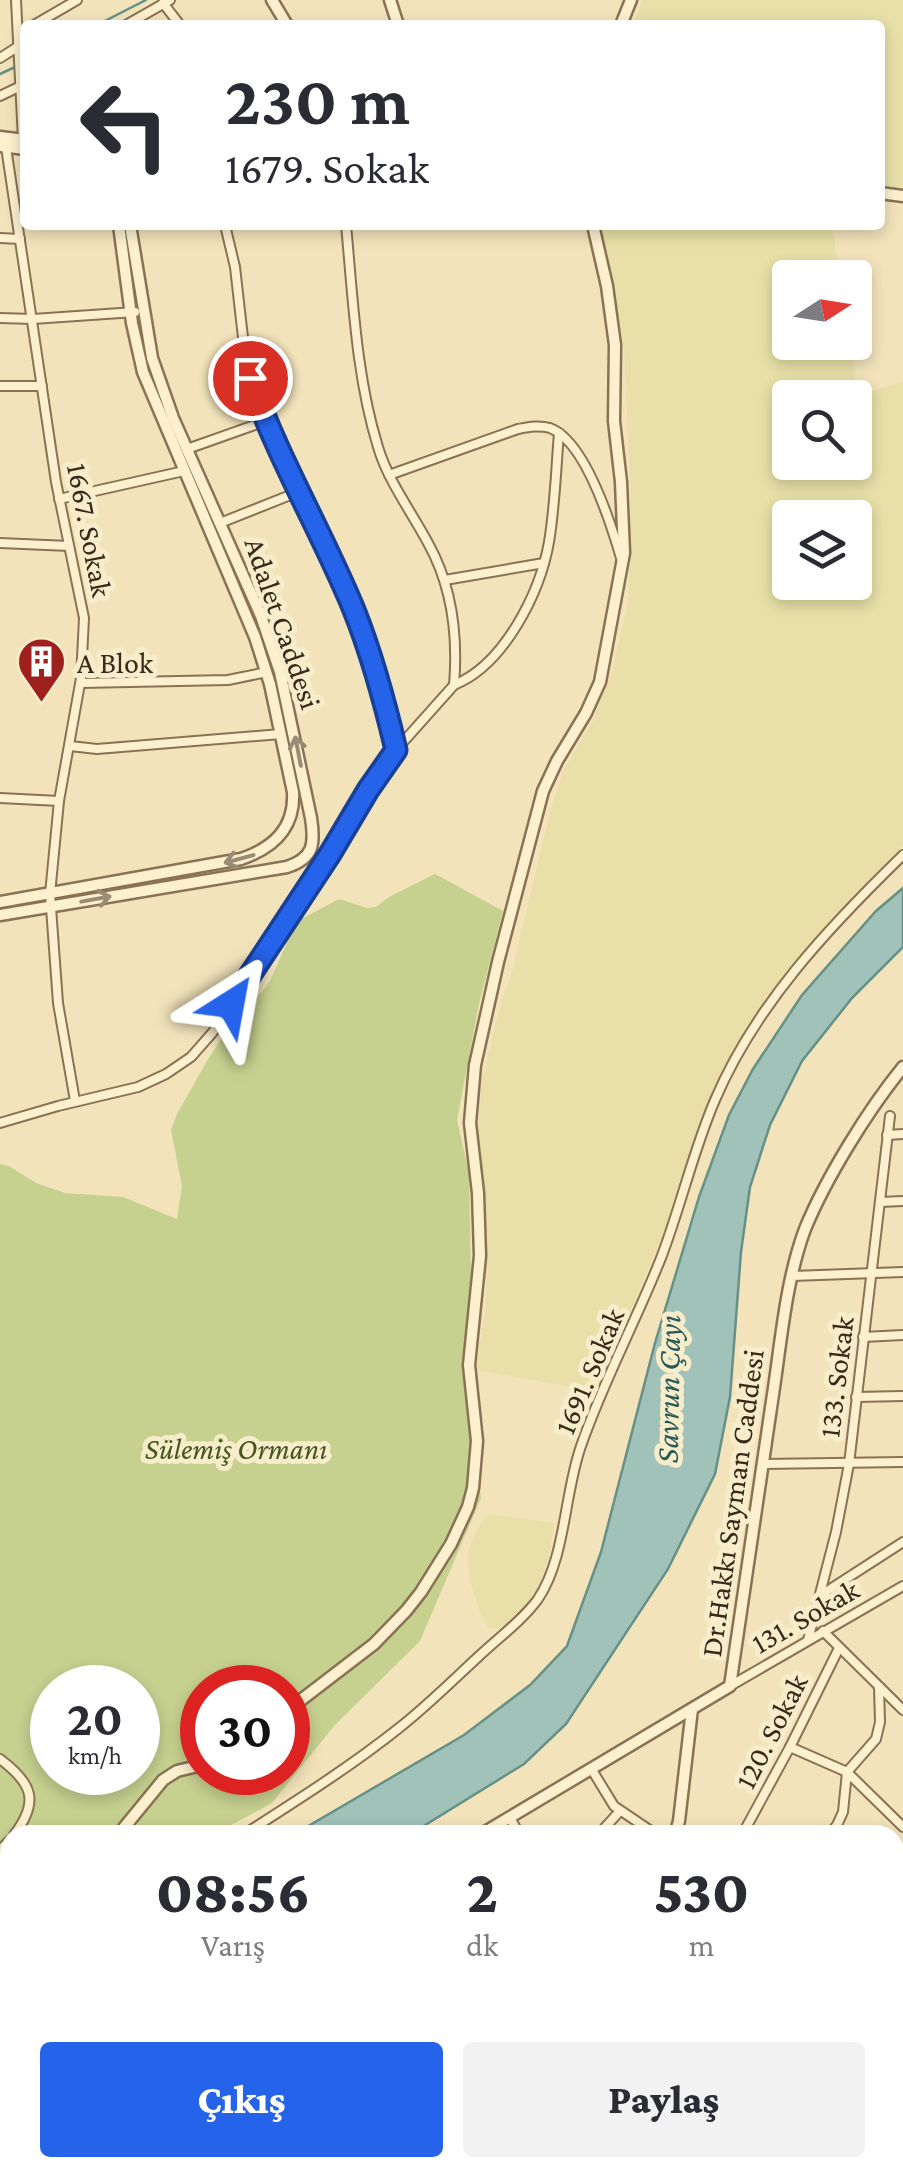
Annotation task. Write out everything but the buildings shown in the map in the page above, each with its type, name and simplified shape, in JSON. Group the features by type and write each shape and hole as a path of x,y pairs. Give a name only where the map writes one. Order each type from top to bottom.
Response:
{"street":[{"path":"43,20 77,0"},
{"path":"135,20 166,2"},
{"path":"20,41 20,59"},
{"path":"0,58 19,46"},
{"name":"1667. Sokak","path":"2,144 59,499 84,618 81,684 59,801 50,894 58,1003 75,1101"},
{"path":"0,902 252,856 271,846 288,823 294,802 266,672 244,607 143,372 120,230"},
{"name":"Adalet Caddesi","path":"0,915 287,867 302,861 312,846 311,818 280,672 261,616 159,382 136,312 130,230"},
{"path":"226,230 235,267 247,367 266,421 362,631 396,750"},
{"path":"347,230 364,378 378,447 444,580 452,618 454,685"},
{"path":"310,1693 374,1644 406,1611 452,1544 476,1475 469,1381 480,1256 470,1123 475,1065 543,791 600,682 622,562 614,345 607,286 594,230"},
{"path":"0,238 20,239"},
{"path":"0,318 136,312"},
{"path":"0,386 42,386"},
{"path":"187,449 266,421"},
{"path":"389,475 518,429 541,426 559,434 576,452 595,486 622,562"},
{"path":"0,1123 152,1082 191,1058 201,1046 260,962 396,750 454,685 471,678 506,642 544,563 550,538 559,434"},
{"path":"59,499 184,471"},
{"path":"220,523 298,492"},
{"path":"0,543 69,546"},
{"path":"444,580 544,563"},
{"path":"81,684 228,680 266,672"},
{"path":"70,746 97,748 281,734"},
{"path":"0,798 59,801"},
{"name":"1691. Sokak","path":"258,1825 398,1729 519,1620 540,1596 555,1560 581,1445 662,1256 700,1136 723,1082 798,965 832,925 903,855"},
{"name":"Dr.Hakkı Sayman Caddesi","path":"498,1825 730,1686 792,1276 805,1230 834,1172 876,1102 903,1068"},
{"name":"133. Sokak","path":"808,1640 849,1464 890,1116"},
{"path":"887,1135 903,1134"},
{"path":"880,1202 903,1201"},
{"path":"792,1276 903,1272"},
{"path":"864,1337 903,1335"},
{"path":"856,1397 903,1396"},
{"path":"763,1464 903,1462"},
{"path":"820,1595 903,1542"},
{"name":"131. Sokak","path":"730,1686 903,1586"},
{"path":"824,1631 903,1710"},
{"name":"120. Sokak","path":"749,1825 839,1648"},
{"path":"837,1825 843,1812 847,1772 876,1739 880,1722 879,1687"},
{"path":"678,1825 692,1709"},
{"path":"790,1747 847,1772 901,1825"},
{"path":"0,1760 18,1774 30,1794 28,1810 19,1825"},
{"path":"126,1825 162,1780 180,1770"},
{"path":"592,1770 609,1801 642,1825"},
{"path":"607,1825 620,1811"},
{"path":"510,1818 514,1825"}],"shaded area":[{"path":"643,0 903,0 903,189 885,187 885,20 635,20"},
{"path":"602,230 833,230 837,260 772,260 772,360 853,360 856,380 772,380 772,480 872,480 872,391 903,382 903,846 798,958 741,1040 702,1114 664,1232 596,1391 476,1370 486,1306 487,1243 478,1124 482,1083 550,812 564,769 592,723 612,672 628,602 631,497 624,348"},
{"path":"488,1514 554,1523 548,1561 537,1590 515,1619 498,1629 489,1628 483,1620 468,1562 476,1532"}],"green space":[{"name":"Sülemiş Ormanı","path":"435,874 503,911 479,1004 457,1120 469,1173 471,1275 464,1378 481,1498 420,1641 334,1726 310,1756 310,1665 180,1665 180,1795 278,1795 272,1803 231,1825 0,1825 0,1164 65,1193 123,1197 177,1219 182,1186 171,1130 207,1061 234,1019 270,981 301,919 339,899 376,907"}],"water":[{"name":"Savrun Çayı","path":"903,888 903,947 852,998 802,1061 770,1125 750,1187 730,1397 715,1474 668,1569 566,1724 524,1764 425,1825 310,1825 464,1735 530,1685 567,1646 601,1552 655,1343 699,1197 729,1115 753,1069 802,995 876,911"}],"waterway":[{"path":"107,20 146,0"},
{"path":"0,74 15,67"}],"place":[{"name":"A Blok","path":"42,704"}],"route":[{"path":"231,1004 396,750 362,631 280,454 250,378"}]}
